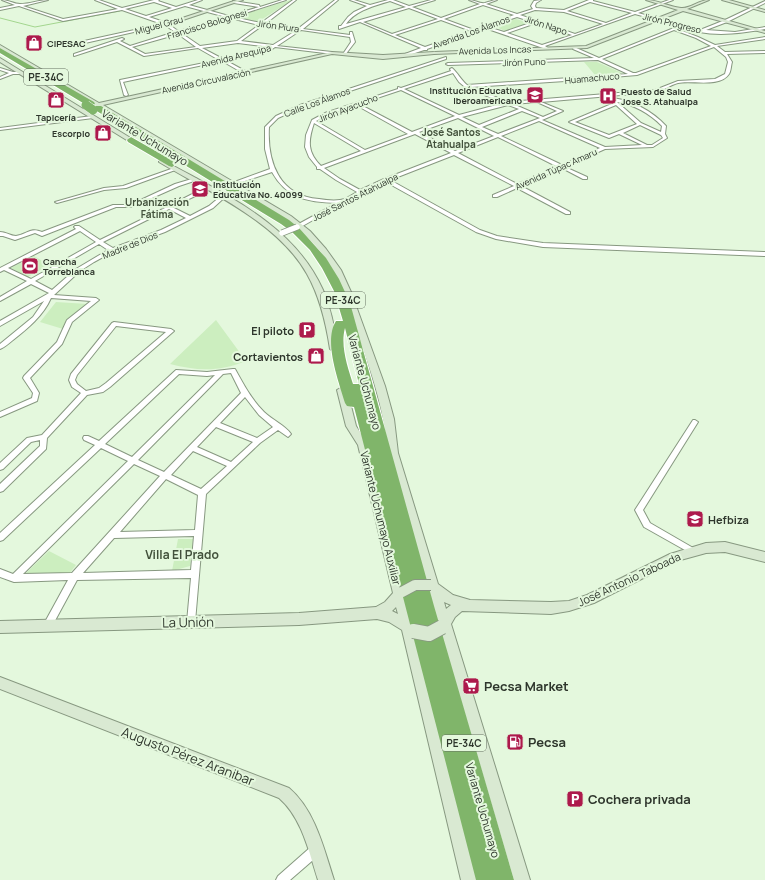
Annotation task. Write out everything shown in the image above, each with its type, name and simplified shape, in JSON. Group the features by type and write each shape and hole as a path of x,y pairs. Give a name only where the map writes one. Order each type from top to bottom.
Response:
{"highway":[{"name":"Variante Uchumayo","path":"0,50 197,177 274,222 299,243 311,256 325,278 340,324 410,594 488,880"},
{"name":"Variante Uchumayo","path":"0,54 278,218 300,233 323,260 333,276 344,303 425,606 503,880"},
{"path":"131,140 197,177"},
{"path":"340,324 337,329 339,353 363,445"},
{"path":"353,339 364,357 393,453"}],"main road":[{"name":"Miguel Grau","path":"166,24 241,0"},
{"path":"648,0 765,32"},
{"name":"Avenida Los Incas","path":"332,52 346,52 383,58 442,52 544,47 574,48 596,44 707,0"},
{"path":"724,0 765,11"},
{"name":"Variante Uchumayo","path":"0,46 91,108 231,184 298,225"},
{"name":"Avenida Circuvalación","path":"91,108 332,52"},
{"name":"Variante Uchumayo Auxiliar","path":"0,60 21,74 91,108 131,140 176,169 197,177 208,188 279,232 302,259 318,286 325,308 338,374 351,426 363,445 401,593 469,880"},
{"path":"298,225 325,253 344,283 371,355 390,417 393,453 443,626 522,880"},
{"name":"José Antonio Taboada","path":"443,626 447,616 453,609 461,605 471,604 551,608 569,606 590,599 674,557 692,551 725,547 765,557"},
{"path":"401,593 415,585 432,586"},
{"name":"José Antonio Taboada","path":"432,586 450,599 471,604"},
{"name":"La Unión","path":"377,613 390,606 401,593"},
{"name":"La Unión","path":"0,627 48,624 299,619 377,613 388,614 398,619 410,629"},
{"path":"410,629 429,634 443,626"},
{"name":"Augusto Pérez Aranibar","path":"0,683 284,793 296,803 316,850 326,880"}],"street":[{"path":"2,0 63,20 122,9 156,0 176,8"},
{"path":"0,9 14,5 47,0"},
{"path":"96,0 166,24 200,48 244,72"},
{"path":"191,0 196,2"},
{"path":"146,17 201,0"},
{"name":"Francisco Bolognesi","path":"130,47 284,0"},
{"path":"235,43 296,0"},
{"name":"Avenida Arequipa","path":"126,95 121,81 223,60 275,46 299,30 336,0"},
{"path":"351,0 370,6"},
{"path":"335,34 349,17 358,10 390,0 474,31"},
{"path":"343,26 434,0"},
{"name":"Jirón Napo","path":"470,0 576,35"},
{"path":"392,35 496,0"},
{"path":"540,0 535,2 533,6 535,9 548,12 564,11 591,0"},
{"name":"Jirón Progreso","path":"591,0 700,31 735,33 765,28"},
{"path":"486,27 544,47 672,0"},
{"path":"234,2 262,7"},
{"path":"691,35 726,21 765,2"},
{"name":"Jirón Piura","path":"186,5 226,18 299,30 352,36"},
{"name":"Avenida Los Álamos","path":"406,56 535,9"},
{"path":"564,11 607,24"},
{"path":"361,22 434,53"},
{"path":"504,33 535,22"},
{"name":"Miguel Grau","path":"76,44 166,24"},
{"path":"75,55 160,26"},
{"path":"343,26 352,36 354,42 346,52"},
{"path":"599,59 682,26"},
{"path":"319,168 457,117 510,103 662,90 681,81 717,80 727,74 730,66 730,59 723,53 691,35 674,29"},
{"name":"Huamachuco","path":"466,86 643,73 713,46 765,38"},
{"path":"118,41 130,47"},
{"name":"Avenida Los Incas","path":"130,47 144,55 235,43 332,52"},
{"path":"574,48 633,74"},
{"path":"442,52 448,64 460,81 466,86 510,103 604,148"},
{"path":"723,53 765,52"},
{"name":"Calle Los Álamos","path":"344,202 303,198 289,192 272,170 267,151 267,127 277,117 301,106 445,58"},
{"name":"Jirón Puno","path":"448,64 599,59"},
{"path":"0,69 21,74"},
{"name":"Jirón Ayacucho","path":"360,192 319,168 309,156 307,147 313,121 326,114 399,88 454,71"},
{"path":"0,78 13,73"},
{"path":"399,88 585,178"},
{"path":"609,95 615,102 640,124 663,134 664,126 648,111 634,104 615,102 571,122 609,137 640,124"},
{"path":"492,96 508,100 596,96"},
{"name":"José Santos Atahualpa","path":"279,232 298,225 386,180 500,137 561,111 537,101"},
{"path":"356,104 457,153 568,213"},
{"path":"0,129 91,108"},
{"path":"478,127 523,109"},
{"path":"313,121 364,151"},
{"path":"620,133 646,145"},
{"name":"Avenida Túpac Amaru","path":"495,196 604,148 646,145 653,146 665,138 663,134"},
{"path":"57,202 104,189 124,187 176,169"},
{"path":"231,184 272,170"},
{"path":"0,234 15,238 35,231 42,234 115,206 131,206 177,184 197,177"},
{"path":"386,180 478,231 496,237 543,245 765,254"},
{"path":"0,298 99,242 208,188"},
{"name":"Madre de Dios","path":"0,324 50,294 78,270 112,250 152,237 211,207 223,197"},
{"path":"148,198 189,217"},
{"path":"72,223 112,250"},
{"path":"2,269 80,229"},
{"path":"1,416 34,399 36,393 26,378 60,343 69,321 96,300 50,294 31,281 2,269"},
{"path":"0,347 30,323 45,306 50,294"},
{"path":"0,467 29,440 44,436 85,393 101,390 108,385 171,331 114,324 74,374 72,380 74,385 85,393"},
{"path":"0,538 178,372 197,374 232,371 244,394 265,418 288,434"},
{"path":"14,578 221,372"},
{"path":"48,624 74,576 244,394"},
{"path":"692,551 647,526 639,510 695,422"},
{"path":"216,424 258,441"},
{"path":"191,622 202,493 258,441 278,427"},
{"path":"1,486 44,447 44,436"},
{"path":"86,438 202,493"},
{"path":"192,448 232,465"},
{"path":"112,535 199,533"},
{"path":"0,573 14,578 195,574"},
{"path":"282,880 316,850"}],"green space":[{"path":"291,0 258,22 234,17"},
{"path":"516,19 529,23 505,31 494,26"},
{"path":"584,62 597,62 622,73 595,75"},
{"name":"Cancha Torreblanca","path":"34,256 49,265 28,277 11,268"},
{"path":"56,302 88,304 66,320 63,329 40,322"},
{"path":"216,320 246,361 217,369 189,368 170,364"},
{"path":"178,539 193,539 190,566 172,571"},
{"path":"49,551 76,565 69,574 24,575"}],"waterway":[{"path":"0,18 35,27 120,11"}],"place":[{"name":"CIPESAC","path":"34,43"},
{"name":"Institución Educativa Iberoamericano","path":"535,95"},
{"name":"Puesto de Salud Jose S. Atahualpa","path":"608,96"},
{"name":"Tapicería","path":"56,100"},
{"name":"Escorpio","path":"103,133"},
{"name":"Institución Educativa No. 40099","path":"200,189"},
{"name":"Cancha Torreblanca","path":"30,266"},
{"name":"El piloto","path":"307,330"},
{"name":"Cortavientos","path":"316,356"},
{"name":"Hefbiza","path":"695,519"},
{"name":"Pecsa Market","path":"471,686"},
{"name":"Pecsa","path":"515,742"},
{"name":"Cochera privada","path":"575,799"}],"district":[{"name":"José Santos Atahualpa","path":"451,138"},
{"name":"Urbanización Fátima","path":"157,208"},
{"name":"Villa El Prado","path":"182,554"}]}
